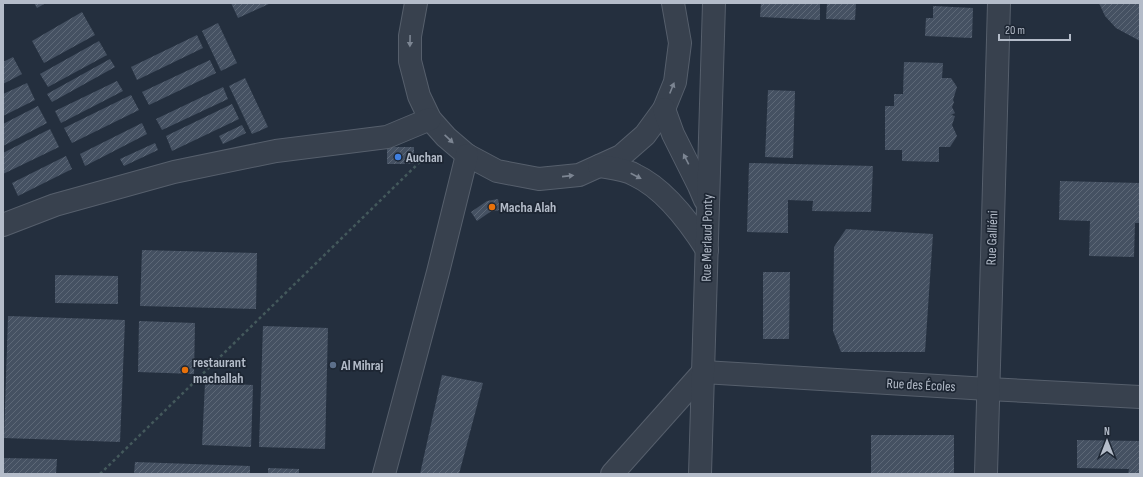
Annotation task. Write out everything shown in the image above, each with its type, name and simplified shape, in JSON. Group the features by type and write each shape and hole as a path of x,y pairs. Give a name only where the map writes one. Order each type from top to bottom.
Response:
{"street":[{"path":"416,3 410,36 410,61 419,96 430,119 446,137 467,155 497,171 539,179 578,175 621,156 645,135 664,109 675,82 680,43 672,3"},
{"name":"Rue Merlaud Ponty","path":"700,474 714,3"},
{"name":"Rue Galliéni","path":"986,474 999,3"},
{"path":"664,109 673,134 708,207"},
{"path":"3,225 55,205 174,172 276,151 387,137 430,119"},
{"path":"384,474 436,279 467,155"},
{"path":"599,166 634,174 656,188 694,230 707,250"},
{"path":"612,474 703,372"},
{"name":"Rue des Écoles","path":"703,372 1140,397"}],"path":[{"path":"100,474 446,137"}],"building":[{"path":"34,3 46,3 37,8"},
{"path":"231,3 271,3 238,18"},
{"path":"761,3 820,3 820,20 760,17"},
{"path":"827,3 856,3 855,20 826,19"},
{"path":"1099,3 1140,3 1140,41 1116,28 1105,16"},
{"path":"933,6 973,8 972,38 925,36 926,18 933,18"},
{"path":"82,12 95,35 44,63 32,41"},
{"path":"218,23 237,63 221,71 202,31"},
{"path":"197,35 203,48 137,80 131,67"},
{"path":"99,41 107,55 48,87 40,74"},
{"path":"13,57 22,74 3,84 3,62"},
{"path":"110,59 115,67 52,102 47,94"},
{"path":"210,60 216,73 149,105 142,92"},
{"path":"904,62 943,63 942,78 951,78 957,87 952,107 955,113 951,115 955,116 952,125 957,136 950,147 939,147 939,162 902,161 902,150 885,150 885,106 894,106 894,94 903,94"},
{"path":"245,78 268,127 252,134 229,86"},
{"path":"117,81 123,91 61,123 55,111"},
{"path":"27,83 35,100 3,116 3,94"},
{"path":"223,87 228,99 162,130 156,119"},
{"path":"768,90 795,91 793,158 765,157"},
{"path":"131,95 139,110 72,143 64,128"},
{"path":"232,104 239,119 172,151 166,136"},
{"path":"38,106 47,123 3,146 3,124"},
{"path":"142,123 147,134 85,166 80,154"},
{"path":"242,125 246,133 223,144 219,136"},
{"path":"50,129 59,147 3,174 3,153"},
{"path":"155,143 158,150 124,166 120,159"},
{"path":"387,147 414,147 414,164 387,164"},
{"path":"66,156 72,169 18,196 12,183"},
{"path":"749,163 873,166 871,212 812,211 813,201 788,200 788,233 747,232"},
{"path":"1060,181 1140,183 1140,223 1135,223 1134,257 1089,256 1090,221 1059,220"},
{"path":"498,199 500,210 490,212 477,221 471,212 487,201"},
{"path":"846,229 933,234 925,352 841,352 833,331 834,247"},
{"path":"142,250 257,253 256,309 140,306"},
{"path":"763,272 790,272 789,339 763,339"},
{"path":"55,275 118,276 118,304 55,303"},
{"path":"8,316 125,320 120,442 4,438"},
{"path":"139,321 195,323 194,374 138,372"},
{"path":"263,326 328,328 325,449 259,447"},
{"path":"442,375 483,383 459,474 420,474"},
{"path":"205,383 253,385 251,447 202,445"},
{"path":"871,435 954,435 954,474 871,474"},
{"path":"1077,440 1140,441 1140,474 1128,474 1129,469 1077,468"},
{"path":"3,458 57,459 56,474 3,474"},
{"path":"135,462 250,466 250,474 134,474"},
{"path":"268,468 299,469 299,474 268,474"}],"place":[{"name":"Auchan","path":"398,157"},
{"name":"Macha Alah","path":"492,207"},
{"name":"Al Mihraj","path":"333,365"},
{"name":"restaurant machallah","path":"185,370"}]}
